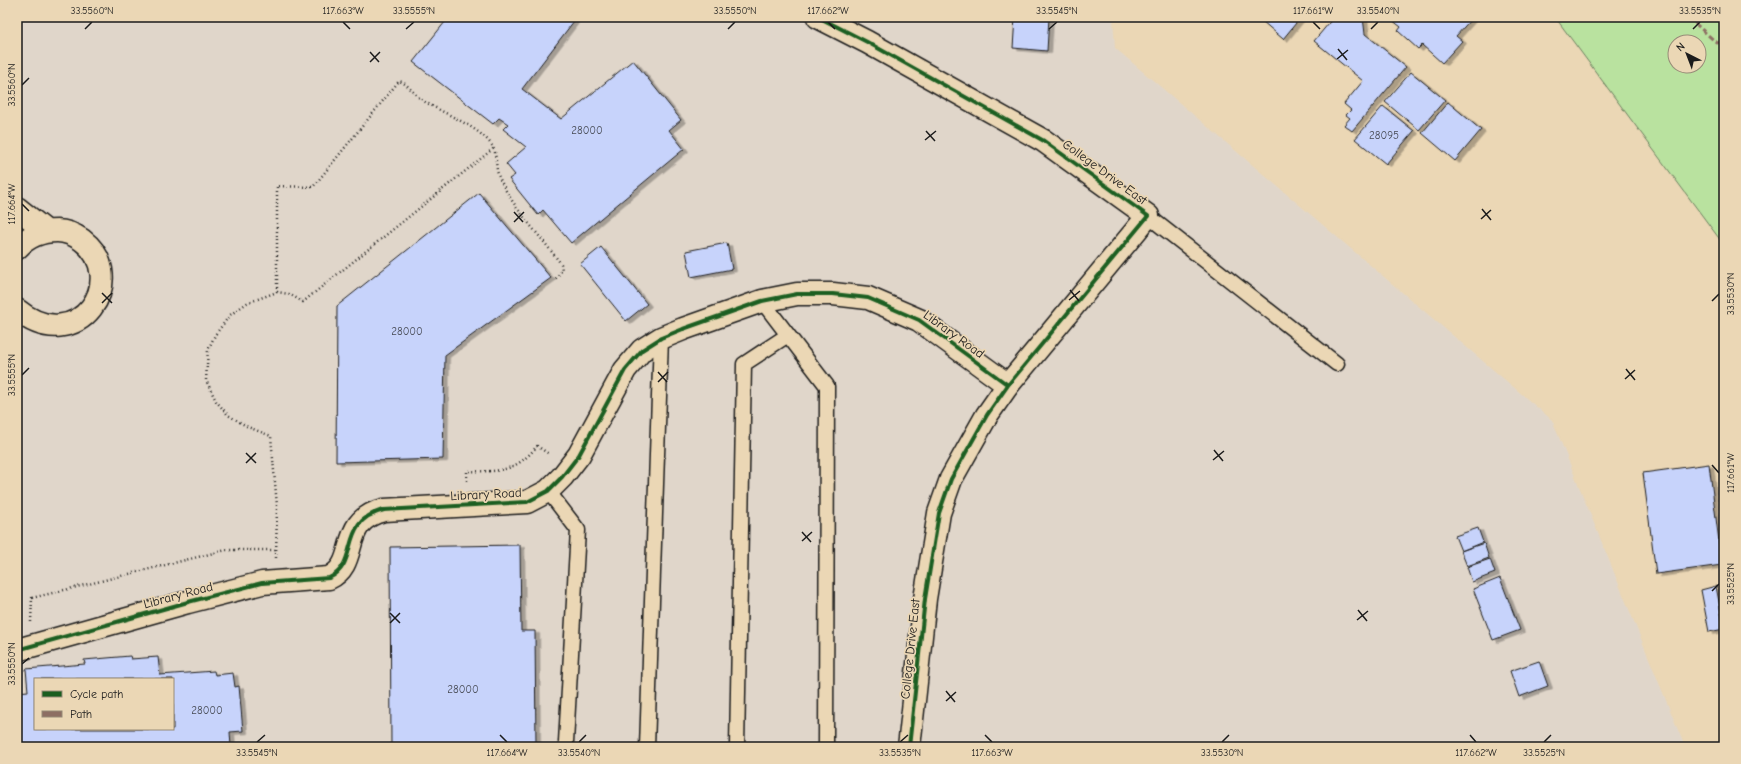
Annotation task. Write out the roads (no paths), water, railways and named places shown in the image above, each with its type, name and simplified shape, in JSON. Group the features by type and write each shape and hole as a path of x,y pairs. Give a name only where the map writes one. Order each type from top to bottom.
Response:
{"street":[{"name":"College Drive East","path":"823,18 1044,141 1148,216 1008,385 987,415 955,472 939,513 925,599 909,747"},
{"path":"17,208 46,231"},
{"path":"17,248 33,235 46,231 62,231 77,236 89,246 97,258 102,273 101,288 96,302 86,314 74,322 59,326 44,326 30,320 17,310"},
{"name":"Library Road","path":"17,650 262,583 329,578 338,574 344,564 353,533 360,522 371,513 384,510 527,502 548,491 562,477 579,455 625,370 642,350 661,338 762,301 798,294 833,294 868,298 919,320 1008,385"}],"lane":[{"path":"1148,216 1337,364"},
{"path":"762,301 827,386 826,747"},
{"path":"737,747 744,364 788,335"},
{"path":"647,747 661,338"},
{"path":"548,491 578,530 566,742"}]}
